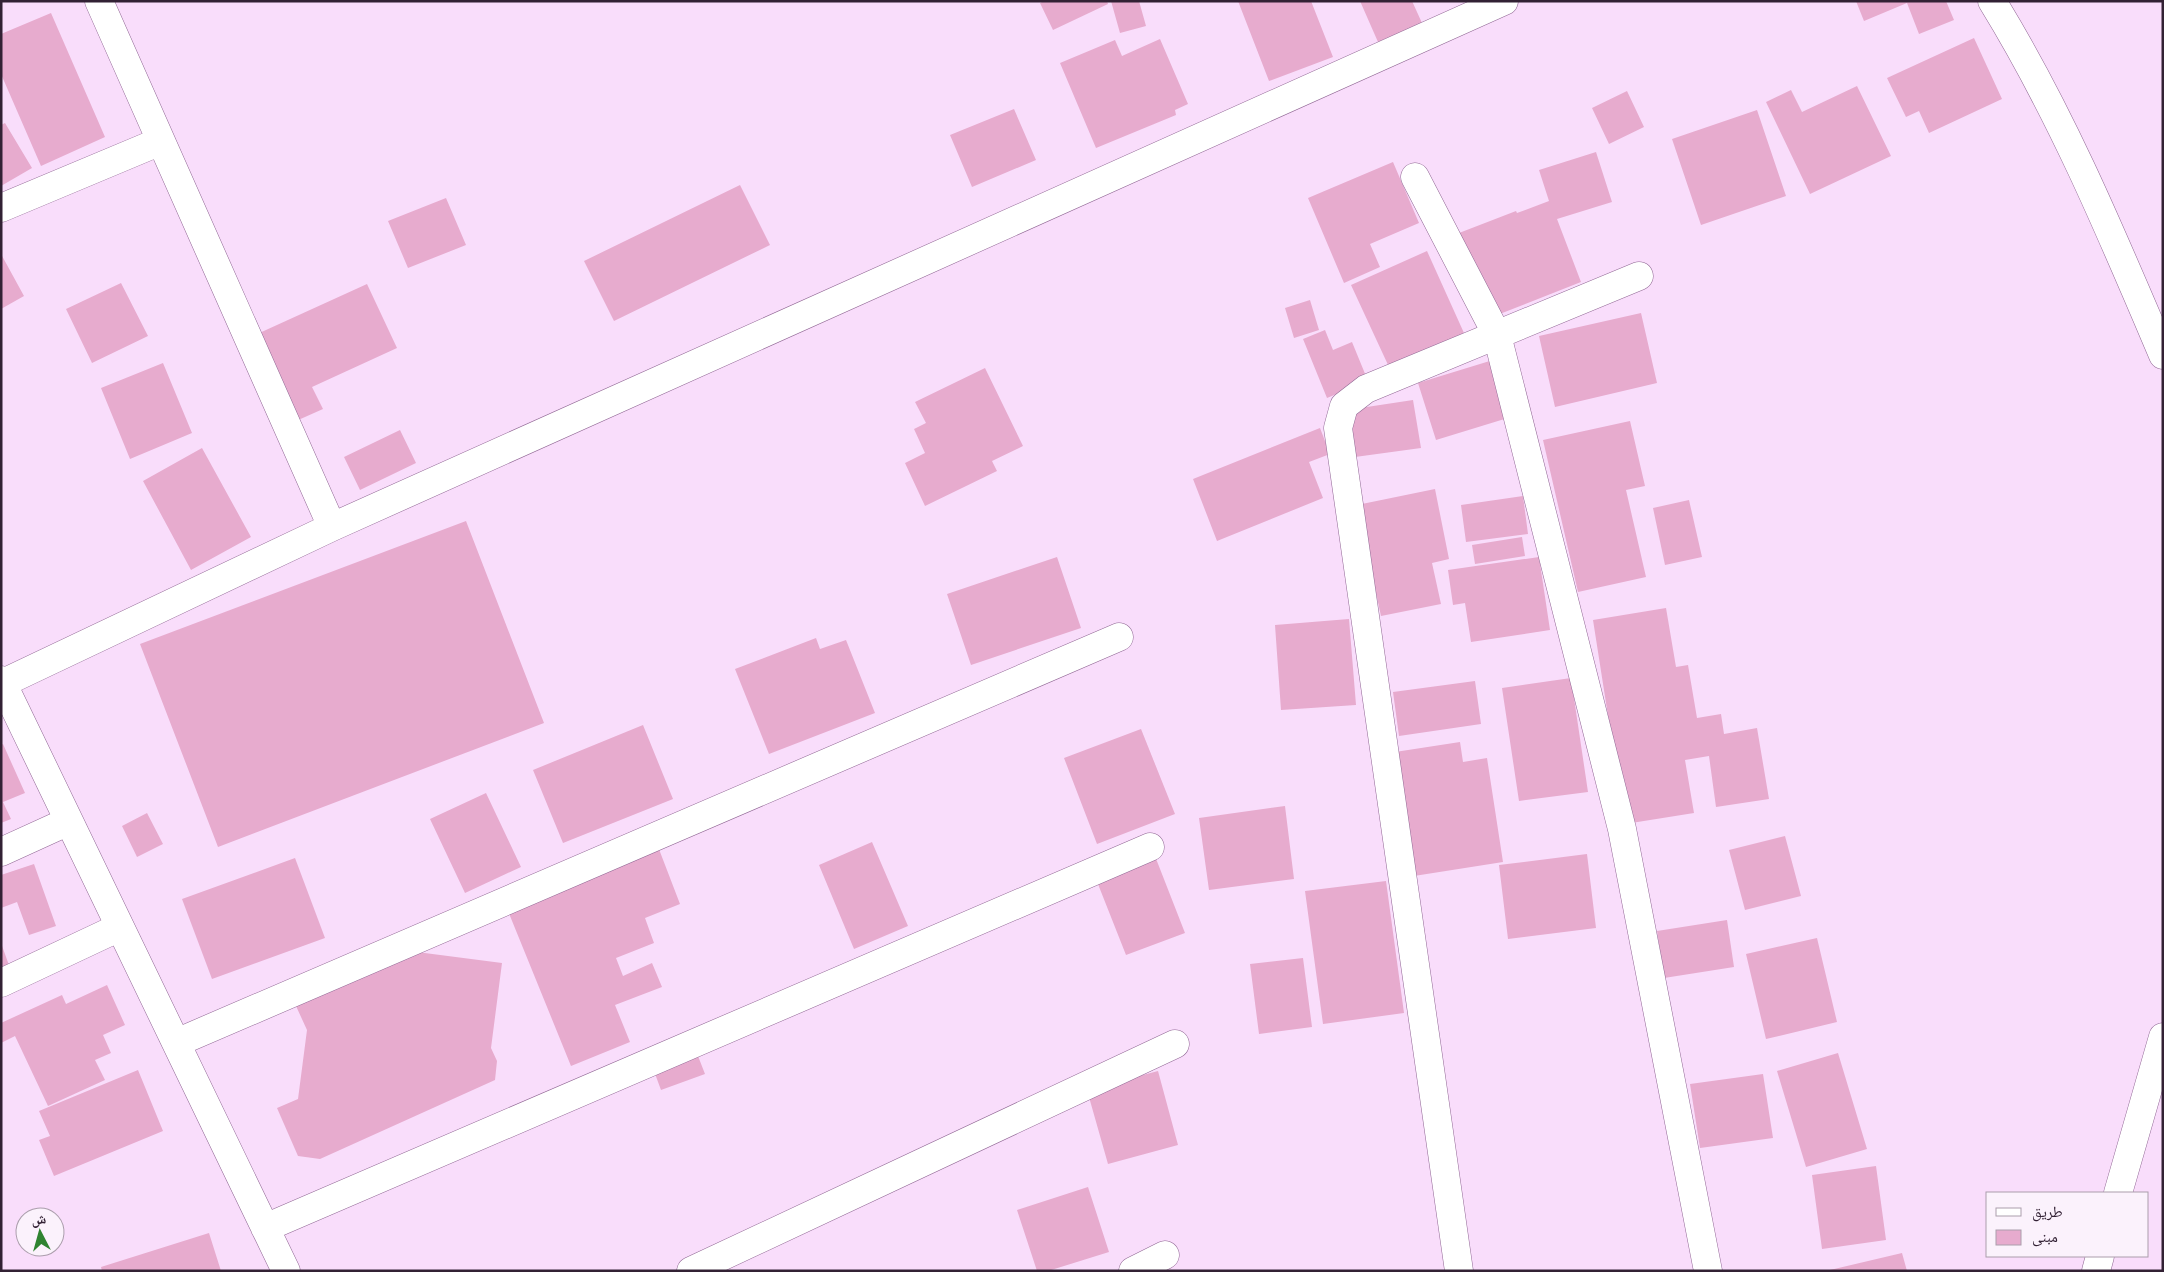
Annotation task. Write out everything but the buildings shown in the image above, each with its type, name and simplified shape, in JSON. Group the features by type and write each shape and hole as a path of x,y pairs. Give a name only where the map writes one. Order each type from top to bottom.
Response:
{"street":[{"path":"99,1 332,527"},
{"path":"286,1271 69,820 11,722 2,681 332,527 1504,1"},
{"path":"1992,1 2021,48 2108,224 2163,355"},
{"path":"1,208 161,141"},
{"path":"1415,177 1498,335 1622,829 1708,1271"},
{"path":"1460,1271 1338,428 1344,406 1366,389 1639,276"},
{"path":"176,1043 1119,637"},
{"path":"1,852 69,820"},
{"path":"265,1228 1150,847"},
{"path":"1,983 120,927"},
{"path":"2118,1192 2163,1037"},
{"path":"690,1271 1175,1044"},
{"path":"1133,1271 1165,1255"},
{"path":"2096,1271 2100,1257"}]}
